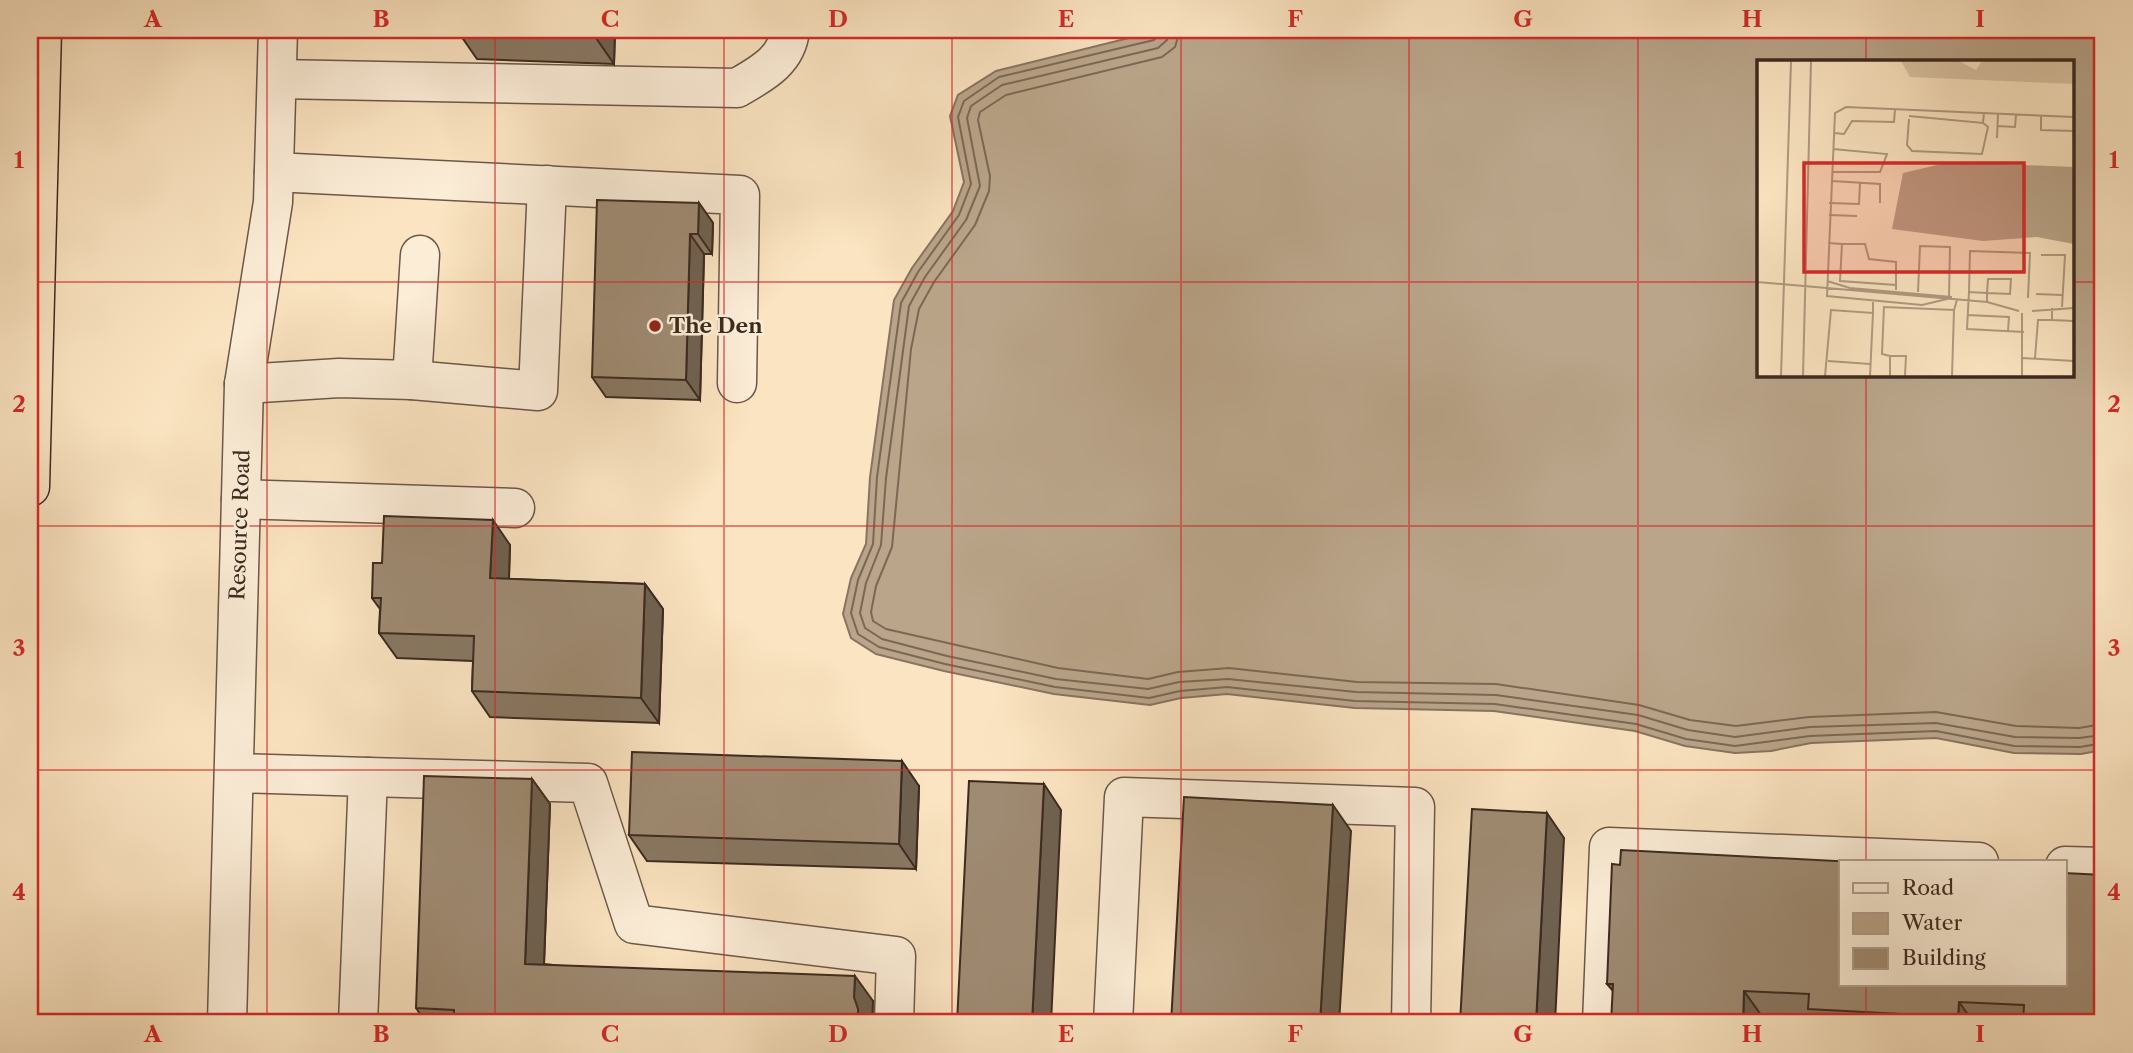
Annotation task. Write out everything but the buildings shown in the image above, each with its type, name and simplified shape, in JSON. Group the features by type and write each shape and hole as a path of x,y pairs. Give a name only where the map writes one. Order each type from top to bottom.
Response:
{"highway":[{"path":"30,487 42,30"}],"street":[{"name":"Resource Road","path":"227,1023 244,384 273,202 278,30"},
{"path":"277,79 737,88 772,68 789,38 790,30"},
{"path":"274,172 740,195 737,383"},
{"path":"244,384 339,378 412,380 538,391 547,186"},
{"path":"412,380 420,255"},
{"path":"241,499 514,508"},
{"path":"234,773 588,783 635,924 896,956 894,1023"},
{"path":"358,1023 368,777"},
{"path":"1112,1023 1124,797 1415,807 1411,1023"},
{"path":"1602,1023 1609,847 1930,860"},
{"path":"2066,866 2103,867"}],"water":[{"path":"1161,30 2103,30 2103,750 2081,754 2014,753 1936,738 1811,743 1771,751 1735,753 1685,746 1635,731 1494,711 1355,708 1227,694 1181,698 1150,705 1054,694 876,654 851,638 843,614 851,578 866,544 870,477 894,300 912,268 953,211 964,182 950,116 958,95 996,71"}],"place":[{"name":"The Den","path":"655,326"}]}
